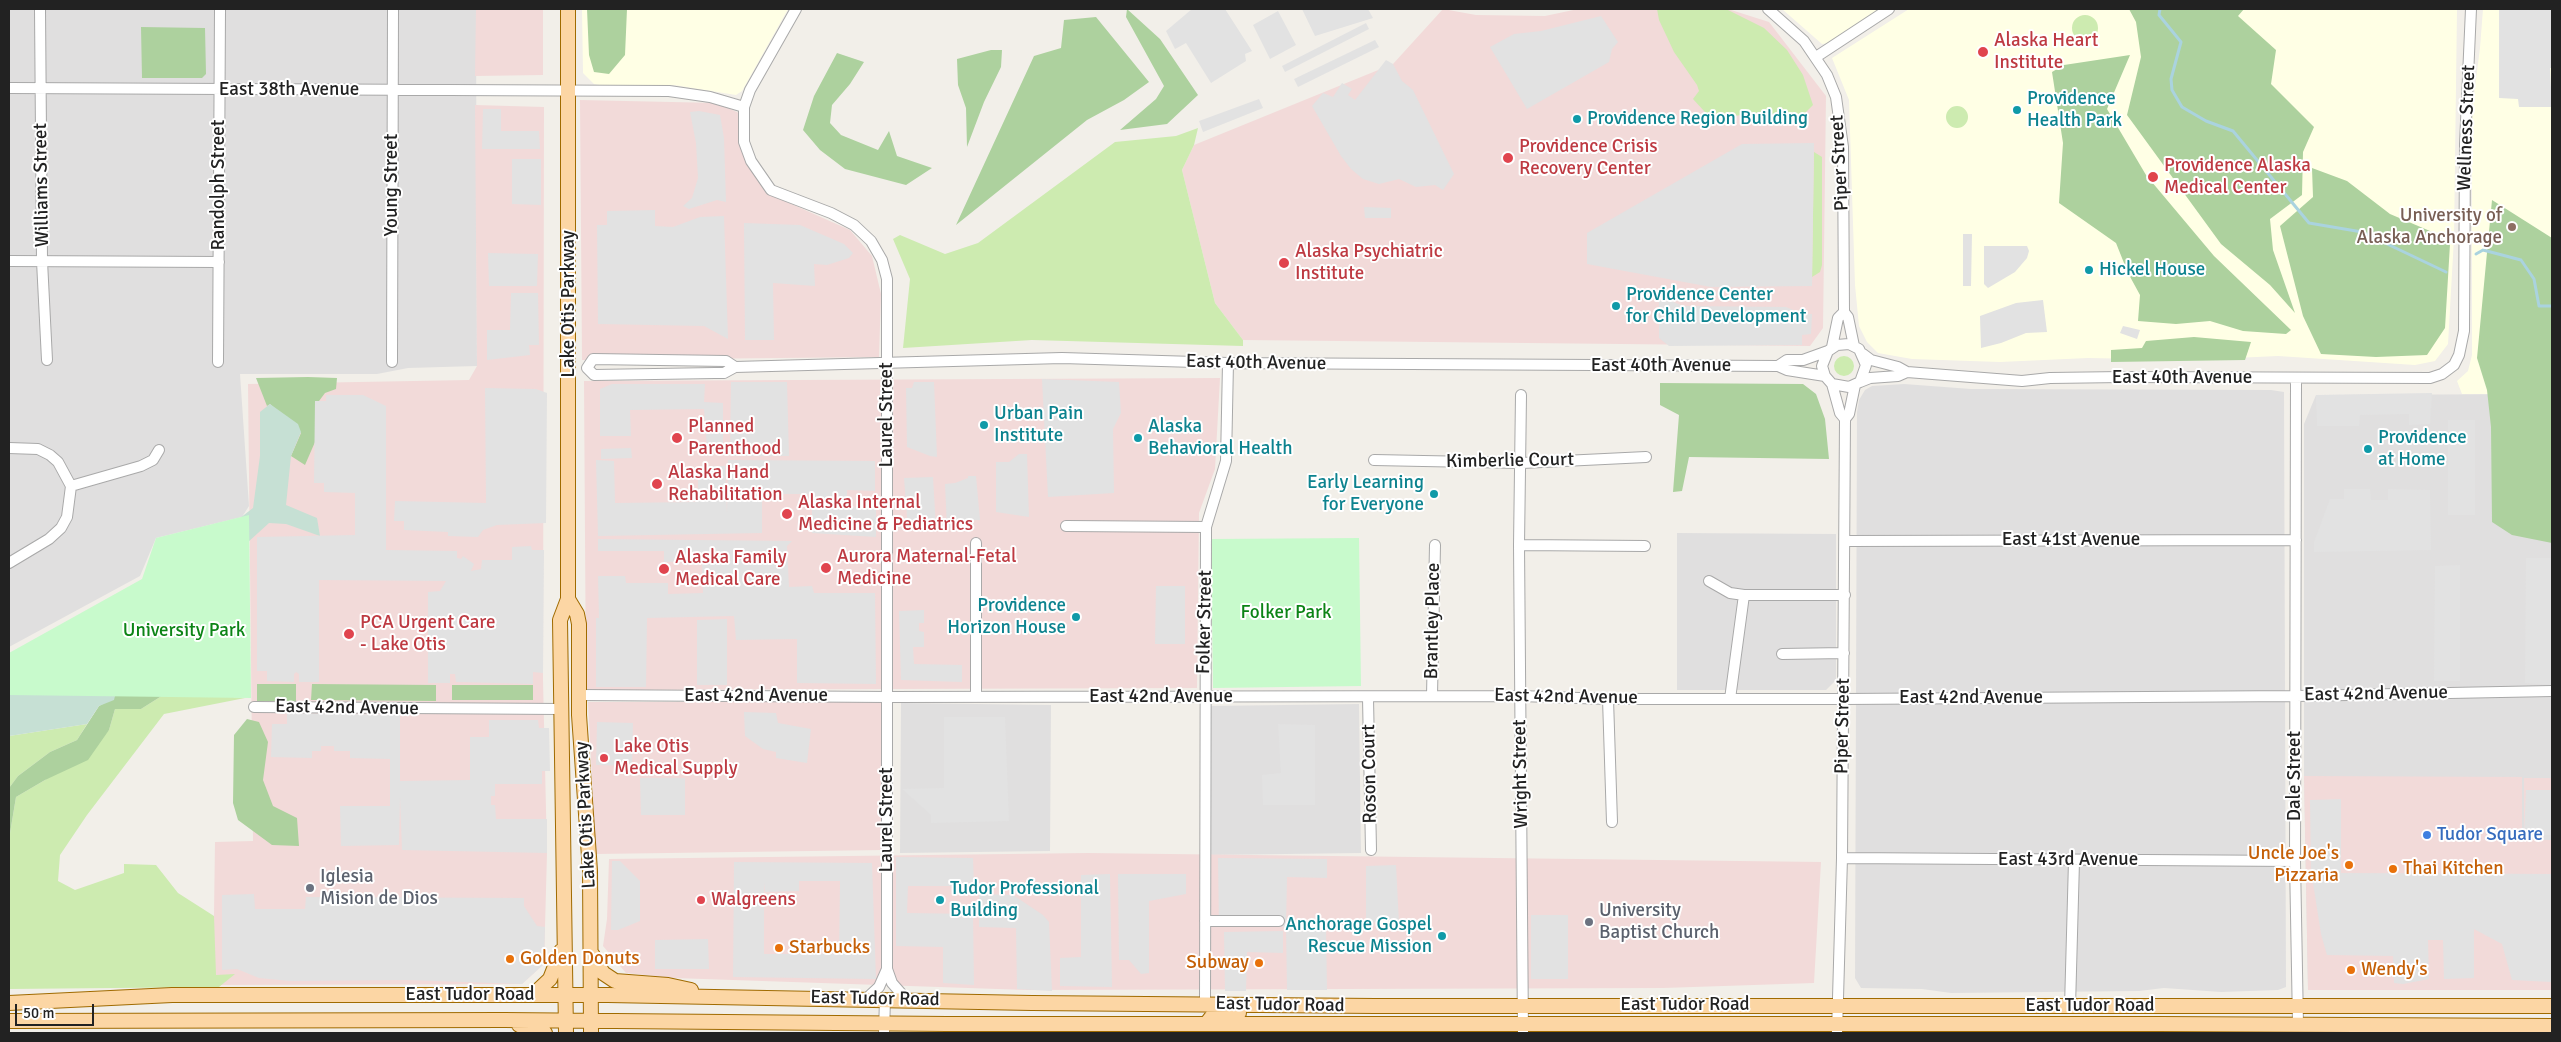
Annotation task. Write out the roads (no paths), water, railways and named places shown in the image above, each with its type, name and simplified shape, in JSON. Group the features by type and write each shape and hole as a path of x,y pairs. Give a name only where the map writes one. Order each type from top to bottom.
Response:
{"main road":[{"name":"Lake Otis Parkway","path":"566,1027 560,620 568,599 570,370 568,9"},
{"name":"Lake Otis Parkway","path":"568,599 577,614 579,624 582,768 590,871 591,1027"},
{"path":"560,620 568,640 569,676 573,687 579,695"},
{"path":"560,709 571,718 574,750 582,768"},
{"path":"533,995 550,979 565,936"},
{"path":"591,953 603,974 615,981 672,985 711,996"},
{"name":"East Tudor Road","path":"9,1003 163,995 591,995 1260,1005 2552,1006"},
{"path":"1157,1024 1164,1017 1192,1014 1205,1004"},
{"path":"1206,1029 1213,1015 1254,1013 1260,1005"},
{"path":"504,1020 545,1033"},
{"name":"East Tudor Road","path":"9,1021 504,1020 566,1027 591,1027 635,1021 884,1028 912,1022 1157,1024 1206,1029 2246,1029 2298,1024 2552,1026"},
{"path":"617,1033 635,1021"}],"street":[{"name":"Williams Street","path":"40,9 42,261 47,360"},
{"name":"Randolph Street","path":"218,362 220,9"},
{"name":"Young Street","path":"392,362 393,9"},
{"name":"Laurel Street","path":"796,9 750,90 744,107 744,142 751,161 772,190 831,213 854,225 871,241 882,260 887,279 887,968 892,983 907,1000"},
{"name":"Piper Street","path":"1768,9 1791,27 1816,57 1827,75 1836,96 1842,147 1844,312 1848,317 1854,346"},
{"path":"1816,57 1889,9"},
{"name":"Wellness Street","path":"2454,365 2460,355 2464,331 2465,144 2471,9"},
{"name":"East 38th Avenue","path":"9,88 669,91 710,97 744,107"},
{"path":"9,261 218,262"},
{"name":"Piper Street","path":"1844,312 1838,318 1830,349 1823,360 1840,413 1845,419"},
{"path":"1830,349 1843,344 1854,346 1863,354"},
{"name":"East 40th Avenue","path":"1778,366 1787,360 1803,360 1830,349"},
{"name":"Piper Street","path":"1837,1029 1842,858 1845,419 1849,414 1857,383 1866,365 1863,354"},
{"name":"East 40th Avenue","path":"1863,354 1871,360 1898,367 1907,372 2022,381 2050,378 2430,378 2442,374 2454,365"},
{"name":"East 40th Avenue","path":"587,368 594,375 724,373 735,367 1062,358 1228,363 1778,366 1828,380"},
{"name":"East 40th Avenue","path":"570,370 587,368 593,359 726,361 735,367"},
{"name":"Folker Street","path":"1205,1004 1204,697 1206,527 1226,461 1228,363"},
{"name":"East 40th Avenue","path":"1857,383 1870,378 1898,376 1907,372"},
{"name":"Dale Street","path":"2296,378 2295,861 2298,1024"},
{"path":"1828,380 1843,388 1857,383"},
{"name":"Wright Street","path":"1521,395 1520,696 1523,1029"},
{"path":"9,448 38,449 50,455 58,462 71,486 67,517 61,528 50,539 9,563"},
{"path":"71,486 142,466 153,460 159,450"},
{"name":"Kimberlie Court","path":"1374,460 1522,463 1646,457"},
{"path":"1066,526 1206,527"},
{"name":"East 41st Avenue","path":"1845,540 2296,540"},
{"path":"976,543 976,696"},
{"name":"Brantley Place","path":"1432,696 1435,545"},
{"path":"1520,546 1645,546"},
{"path":"1709,581 1730,593 1744,595 1844,595"},
{"path":"1730,699 1744,595"},
{"path":"1782,654 1844,653"},
{"name":"East 42nd Avenue","path":"579,695 1368,698 1520,696 1608,699 1844,699 2296,696 2552,690"},
{"name":"Roson Court","path":"1368,698 1371,850"},
{"path":"1608,699 1612,822"},
{"name":"East 42nd Avenue","path":"254,707 560,709"},
{"name":"East 43rd Avenue","path":"1842,858 2295,861"},
{"path":"2070,1007 2074,861"},
{"path":"1205,921 1279,921"},
{"name":"Laurel Street","path":"866,999 879,987 887,968"},
{"path":"884,1028 885,999"},
{"path":"898,1033 912,1022"}],"waterway":[{"path":"2160,9 2159,15 2181,42 2171,79 2172,90 2182,107 2206,121 2233,131 2309,223 2362,232 2446,272"},
{"path":"2476,254 2483,250 2521,260 2534,279 2539,306 2552,306"}],"place":[{"name":"Alaska Heart Institute","path":"1983,52"},
{"name":"Providence Health Park","path":"2017,110"},
{"name":"Providence Region Building","path":"1577,119"},
{"name":"Providence Crisis Recovery Center","path":"1508,158"},
{"name":"Providence Alaska Medical Center","path":"2153,177"},
{"name":"University of Alaska Anchorage","path":"2512,227"},
{"name":"Alaska Psychiatric Institute","path":"1284,263"},
{"name":"Hickel House","path":"2089,270"},
{"name":"Providence Center for Child Development","path":"1616,306"},
{"name":"Urban Pain Institute","path":"984,425"},
{"name":"Planned Parenthood","path":"677,438"},
{"name":"Alaska Behavioral Health","path":"1138,438"},
{"name":"Providence at Home","path":"2368,449"},
{"name":"Alaska Hand Rehabilitation","path":"657,484"},
{"name":"Early Learning for Everyone","path":"1434,494"},
{"name":"Alaska Internal Medicine & Pediatrics","path":"787,514"},
{"name":"Aurora Maternal-Fetal Medicine","path":"826,568"},
{"name":"Alaska Family Medical Care","path":"664,569"},
{"name":"Providence Horizon House","path":"1076,617"},
{"name":"PCA Urgent Care - Lake Otis","path":"349,634"},
{"name":"Lake Otis Medical Supply","path":"604,758"},
{"name":"Tudor Square","path":"2427,835"},
{"name":"Uncle Joe's Pizzaria","path":"2349,865"},
{"name":"Thai Kitchen","path":"2393,869"},
{"name":"Iglesia Mision de Dios","path":"310,888"},
{"name":"Walgreens","path":"701,900"},
{"name":"Tudor Professional Building","path":"940,900"},
{"name":"University Baptist Church","path":"1589,922"},
{"name":"Anchorage Gospel Rescue Mission","path":"1442,936"},
{"name":"Starbucks","path":"779,948"},
{"name":"Golden Donuts","path":"510,959"},
{"name":"Subway","path":"1259,963"},
{"name":"Wendy's","path":"2351,970"}],"park label":[{"name":"Folker Park","path":"1286,613"},
{"name":"University Park","path":"184,631"}]}
